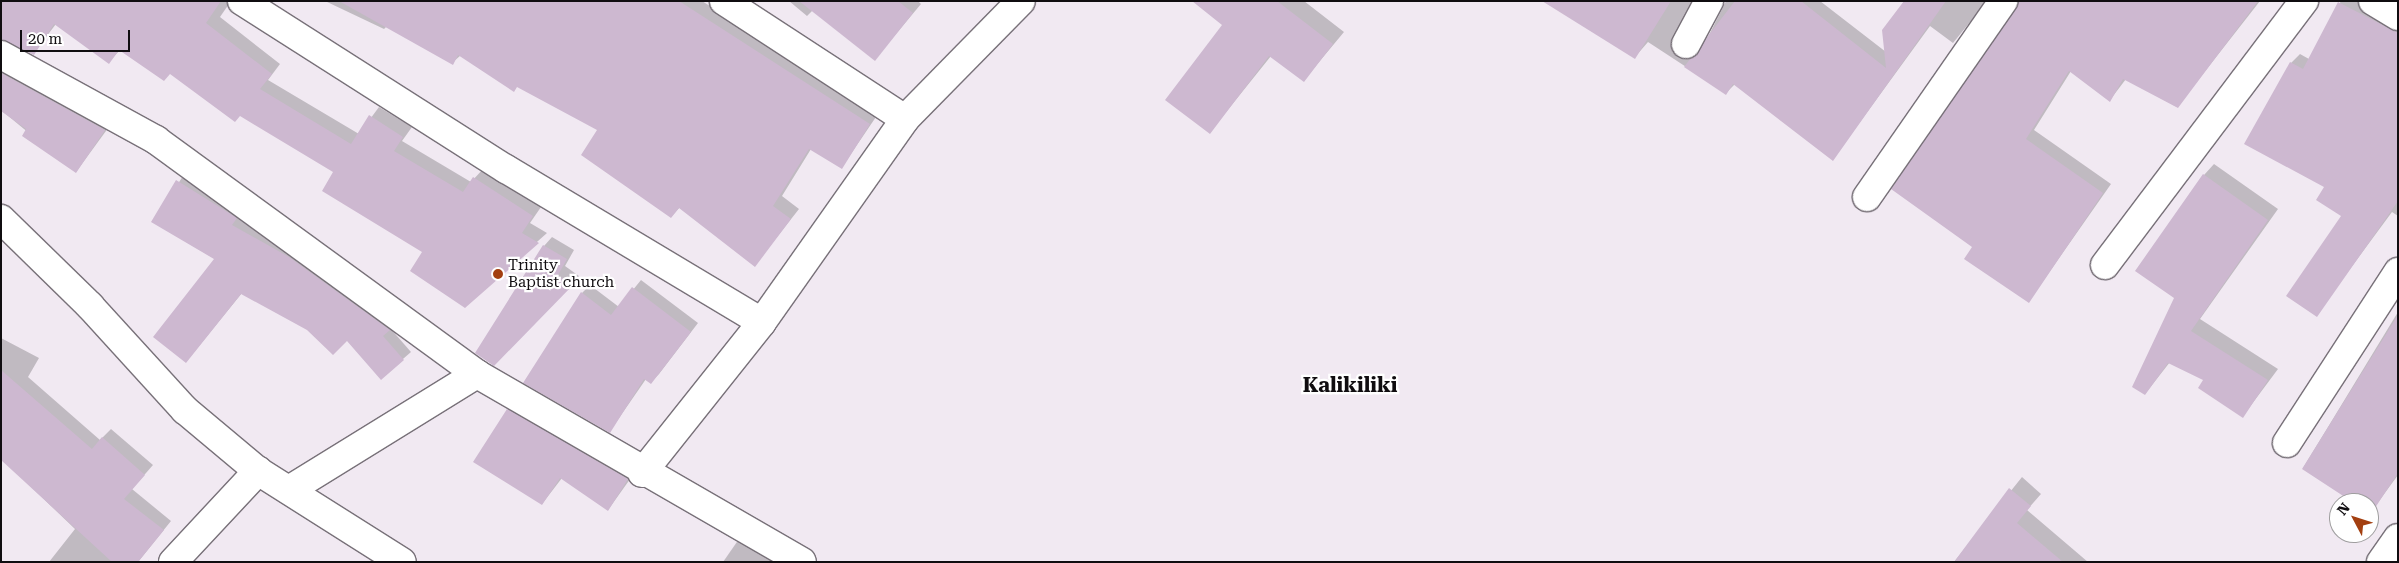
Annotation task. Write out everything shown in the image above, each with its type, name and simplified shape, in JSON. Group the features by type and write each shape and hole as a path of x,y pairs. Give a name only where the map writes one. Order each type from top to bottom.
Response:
{"street":[{"path":"242,1 506,169 762,322"},
{"path":"724,1 905,119"},
{"path":"642,473 762,322 905,119 1021,1"},
{"path":"1686,44 1710,1"},
{"path":"1867,197 2003,1"},
{"path":"2105,264 2304,1"},
{"path":"2373,1 2398,16"},
{"path":"1,55 156,140 477,374 642,473 802,562"},
{"path":"1,219 90,306 185,410 258,471 402,562"},
{"path":"2287,443 2398,272"},
{"path":"289,490 477,374"},
{"path":"173,562 258,471"},
{"path":"2381,562 2398,538"}],"building":[{"path":"1,1 221,1 206,23 272,74 260,89 351,144 369,115 403,137 394,151 463,192 473,177 533,216 522,233 539,243 465,308 410,271 422,252 322,191 333,172 240,116 235,122 170,74 164,81 119,50 109,64 54,24 34,55 1,39"},
{"path":"339,1 679,1 870,124 842,169 809,149 773,206 791,219 755,267 679,208 671,218 581,155 597,130 517,87 514,92 458,55 453,65"},
{"path":"799,1 898,1 913,13 875,61"},
{"path":"1192,1 1277,1 1333,44 1304,82 1269,56 1210,134 1165,100 1222,25"},
{"path":"1542,1 1671,1 1635,59"},
{"path":"1735,1 1801,1 1886,68 1882,30 1904,1 1946,1 1833,161 1733,84 1726,95 1684,67"},
{"path":"2020,1 2258,1 2178,108 2123,79 2110,102 2069,71 2026,139 2103,193 2029,303 1964,259 1972,247 1891,189"},
{"path":"2338,2 2398,33 2398,201 2317,317 2286,296 2341,216 2316,200 2324,187 2244,144 2290,62 2303,69"},
{"path":"1,73 105,130 76,173 22,136 26,129 1,111"},
{"path":"2203,174 2268,220 2191,331 2268,380 2243,418 2198,388 2203,380 2168,363 2145,395 2132,387 2174,298 2135,271"},
{"path":"176,180 237,218 232,225 289,257 390,330 383,336 404,360 381,380 347,341 333,355 307,330 241,294 186,363 153,337 214,259 151,222"},
{"path":"543,245 567,259 558,275 572,286 494,366 475,353"},
{"path":"632,287 691,332 651,384 644,379 610,433 523,383 581,292 611,315"},
{"path":"2398,315 2398,473 2379,502 2379,493 2339,493 2302,469"},
{"path":"1,370 92,449 102,437 145,475 124,499 164,530 138,562 112,562 1,460"},
{"path":"507,409 628,479 608,511 560,478 542,505 473,462"},
{"path":"2009,488 2031,506 2017,523 2063,562 1954,562"}],"place":[{"name":"Trinity Baptist church","path":"498,274"}],"district":[{"name":"Kalikiliki","path":"1350,385"}]}
